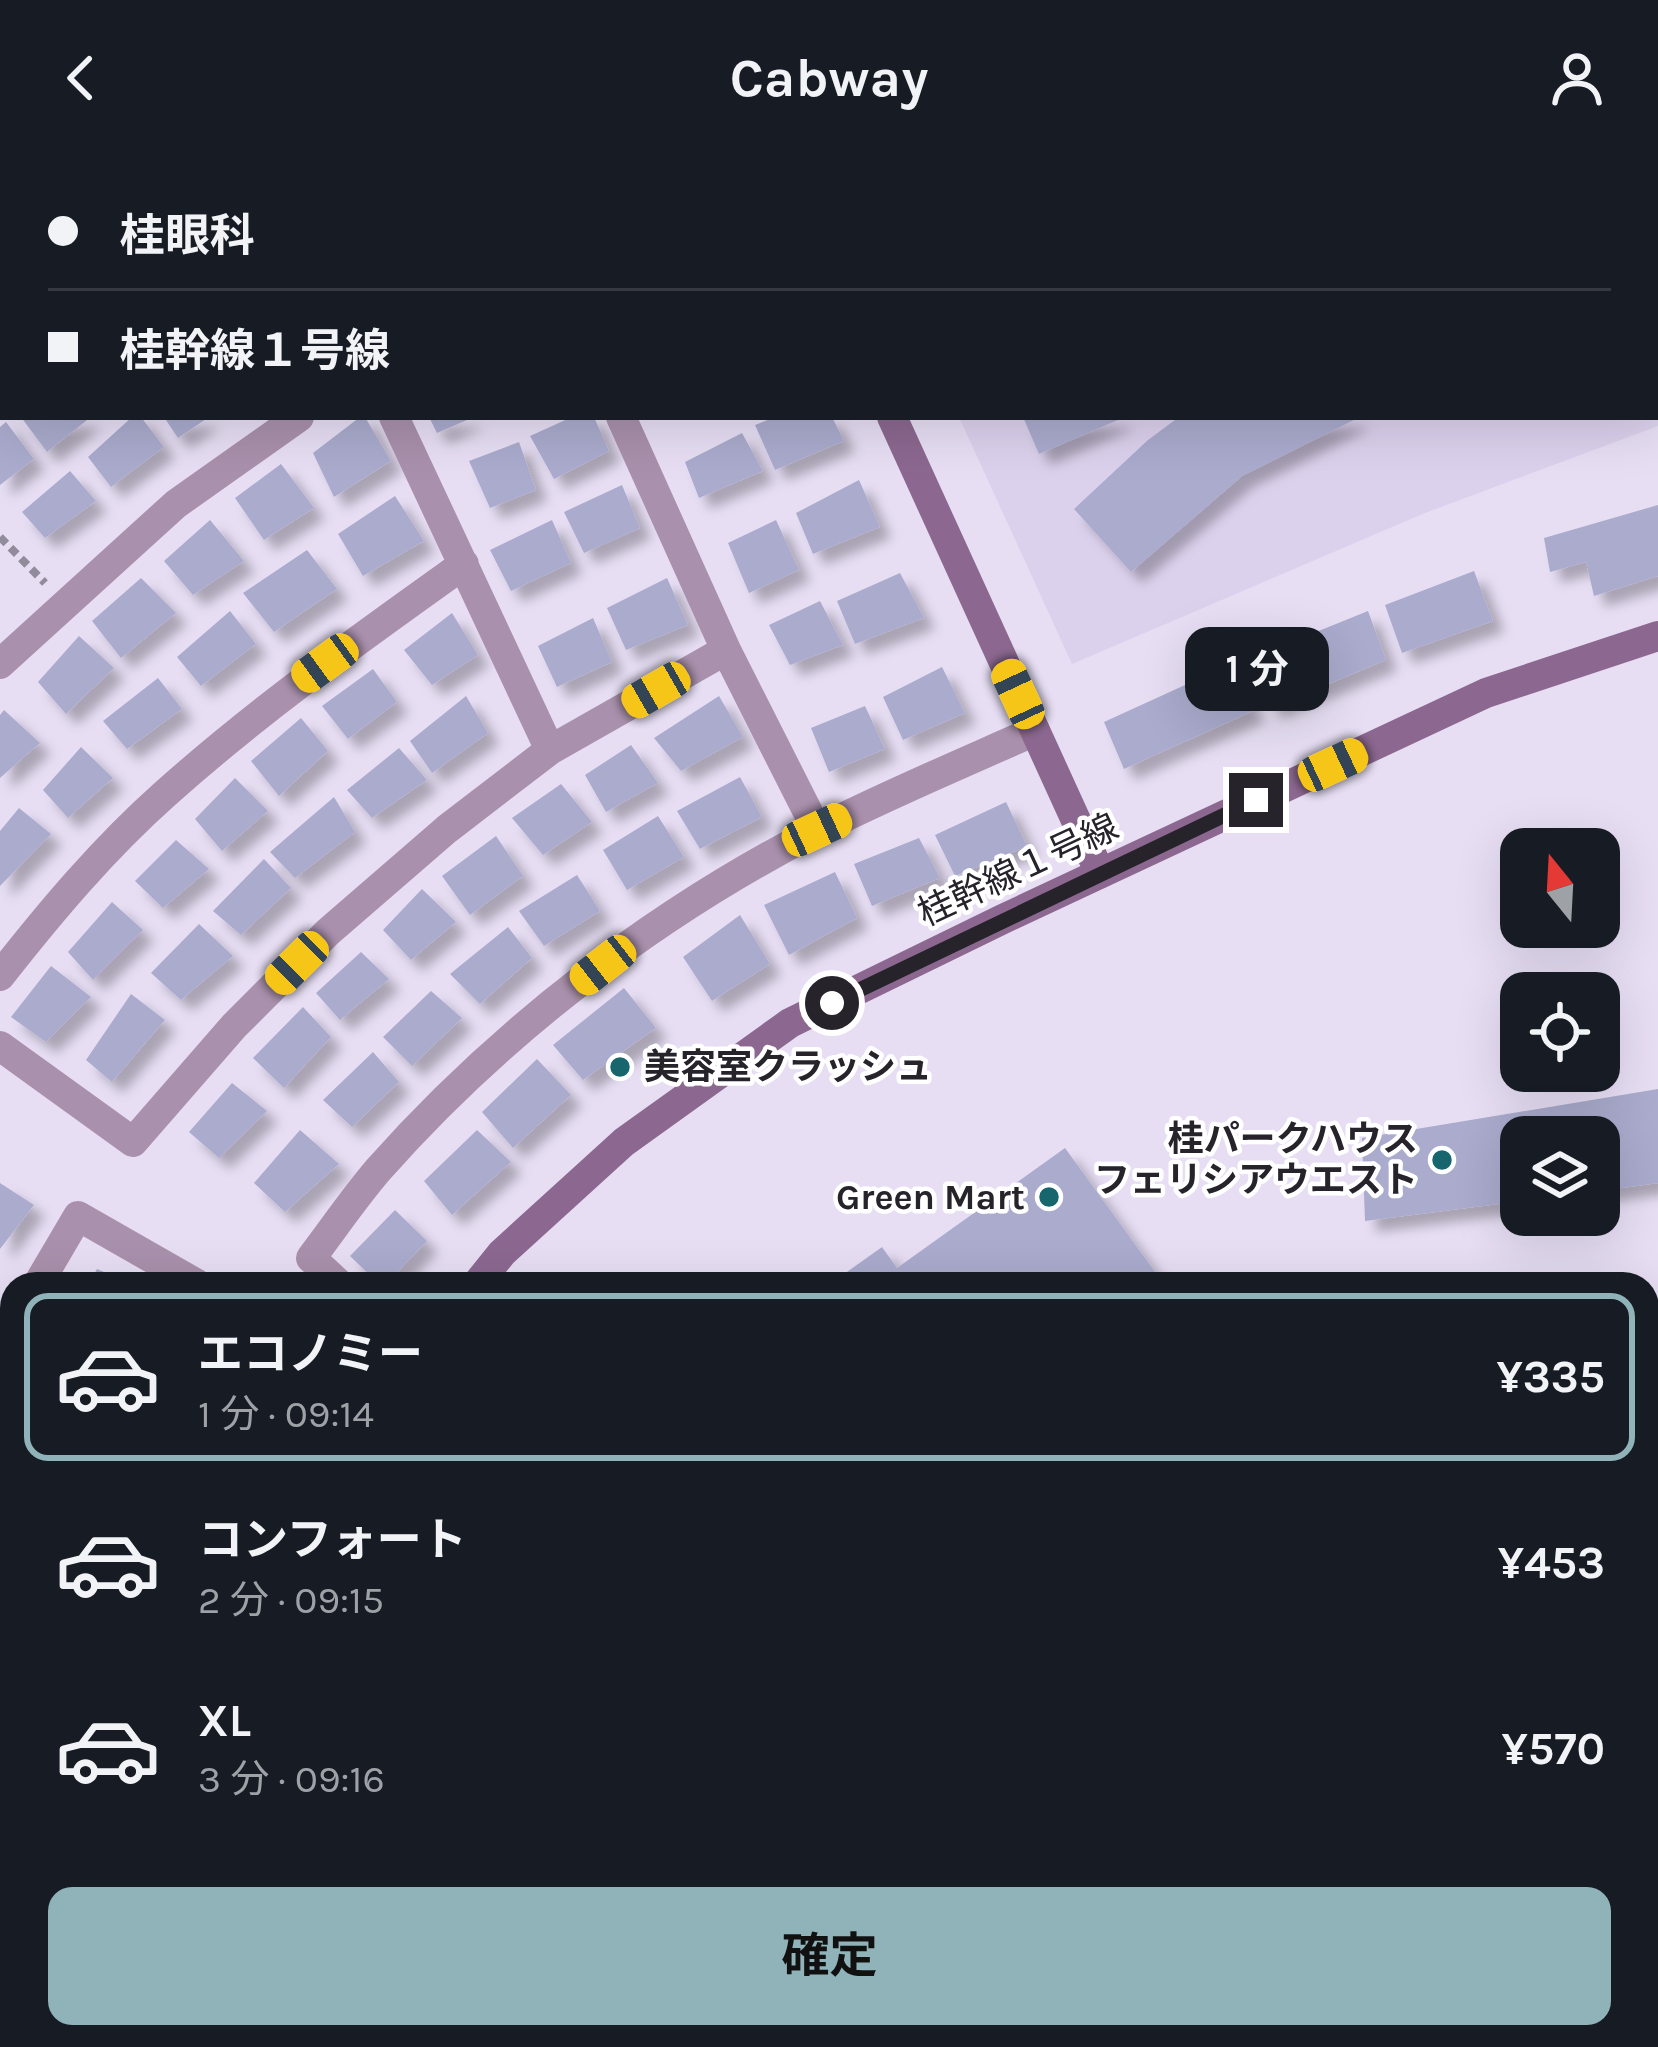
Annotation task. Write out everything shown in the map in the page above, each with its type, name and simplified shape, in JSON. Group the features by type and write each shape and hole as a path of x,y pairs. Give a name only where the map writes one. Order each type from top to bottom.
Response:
{"street":[{"path":"0,664 176,504 295,420"},
{"path":"395,420 550,750"},
{"path":"622,420 726,650 817,830"},
{"path":"893,420 1100,873"},
{"path":"0,976 59,901 163,795 290,688 464,564"},
{"name":"桂幹線１号線","path":"487,1272 624,1142 790,1024 1486,693 1658,636"},
{"path":"0,1046 133,1142 234,1026 328,932 448,829 550,750 726,650"},
{"path":"326,1272 311,1258 377,1172 457,1090 632,943 817,830 1035,731"},
{"path":"45,1272 78,1216 176,1272"}],"path":[{"path":"0,537 65,603"}],"shaded area":[{"path":"960,420 1658,420 1658,426 1425,513 1072,664"}],"building":[{"path":"23,420 87,420 47,452"},
{"path":"129,420 143,420 164,447 111,487 88,457"},
{"path":"166,420 205,420 178,438"},
{"path":"356,420 367,420 391,461 334,497 313,453"},
{"path":"430,420 467,420 437,433"},
{"path":"565,420 595,420 609,451 554,479 530,436"},
{"path":"768,420 834,420 844,441 775,470 755,425"},
{"path":"1024,420 1118,420 1039,454"},
{"path":"1175,420 1354,420 1242,476 1131,572 1074,509"},
{"path":"6,422 34,459 0,485 0,427"},
{"path":"742,433 763,471 699,498 685,462"},
{"path":"519,442 536,490 490,508 469,461"},
{"path":"281,464 314,508 264,540 235,498"},
{"path":"70,471 96,501 45,538 22,512"},
{"path":"859,480 880,527 813,554 796,513"},
{"path":"622,485 640,528 584,553 564,512"},
{"path":"395,496 424,541 363,576 338,534"},
{"path":"1658,505 1658,576 1594,596 1586,562 1550,572 1544,538"},
{"path":"210,520 244,561 193,595 164,561"},
{"path":"552,520 571,563 511,591 490,550"},
{"path":"776,520 799,570 749,593 728,543"},
{"path":"307,550 337,589 274,632 243,593"},
{"path":"1474,571 1493,621 1402,653 1385,605"},
{"path":"900,573 924,618 855,644 837,601"},
{"path":"141,578 176,613 121,658 92,621"},
{"path":"667,578 688,625 626,650 607,608"},
{"path":"820,601 843,645 790,665 769,625"},
{"path":"230,611 256,644 201,686 177,657"},
{"path":"1368,611 1386,660 1271,708 1252,658"},
{"path":"452,613 478,655 432,685 404,650"},
{"path":"593,618 612,662 557,687 538,646"},
{"path":"79,636 114,668 66,714 38,682"},
{"path":"1231,664 1253,711 1124,769 1104,722"},
{"path":"942,667 965,713 903,740 883,697"},
{"path":"373,669 397,702 348,739 322,706"},
{"path":"158,678 182,709 127,749 103,721"},
{"path":"466,696 488,733 432,773 410,741"},
{"path":"719,696 743,737 681,771 654,738"},
{"path":"865,706 885,749 829,772 811,728"},
{"path":"4,710 40,743 0,778 0,715"},
{"path":"301,718 328,751 279,796 251,761"},
{"path":"631,745 658,783 606,812 585,775"},
{"path":"81,747 113,778 68,818 43,790"},
{"path":"399,748 427,780 372,818 347,790"},
{"path":"740,777 762,817 700,849 677,811"},
{"path":"235,778 268,811 222,851 195,819"},
{"path":"561,784 592,822 543,855 512,818"},
{"path":"334,797 355,832 295,878 270,852"},
{"path":"1006,802 1027,846 955,876 935,835"},
{"path":"19,808 51,834 0,886 0,831"},
{"path":"658,816 684,857 627,890 603,850"},
{"path":"496,836 523,876 470,915 442,876"},
{"path":"919,838 940,878 872,906 854,864"},
{"path":"176,840 209,869 163,908 135,881"},
{"path":"264,859 291,888 241,935 213,911"},
{"path":"835,872 857,918 789,955 764,905"},
{"path":"577,875 600,911 544,946 519,911"},
{"path":"422,889 456,922 411,960 383,930"},
{"path":"112,902 143,930 93,980 68,952"},
{"path":"740,915 770,964 712,1001 683,957"},
{"path":"199,924 233,956 181,1000 151,973"},
{"path":"508,927 532,958 480,1004 450,974"},
{"path":"361,952 389,979 340,1020 316,993"},
{"path":"51,966 91,997 46,1042 11,1017"},
{"path":"624,988 656,1028 583,1080 553,1045"},
{"path":"431,991 462,1018 412,1066 383,1037"},
{"path":"131,994 165,1020 112,1082 86,1060"},
{"path":"303,1007 331,1037 284,1088 253,1058"},
{"path":"373,1052 399,1082 352,1127 323,1100"},
{"path":"537,1059 571,1095 513,1148 482,1112"},
{"path":"232,1083 267,1111 219,1158 189,1132"},
{"name":"桂パークハウス フェリシアウエスト","path":"1658,1089 1658,1183 1620,1188 1620,1116 1500,1116 1500,1204 1365,1221 1362,1138"},
{"path":"300,1130 339,1164 285,1212 254,1183"},
{"path":"477,1130 511,1162 452,1215 424,1181"},
{"name":"Green Mart","path":"1065,1148 1155,1272 847,1272 882,1247 897,1268"},
{"path":"0,1183 34,1205 0,1249"},
{"path":"395,1210 427,1241 397,1272 367,1272 350,1256"}],"place":[{"name":"美容室クラッシュ","path":"620,1067"},
{"name":"桂パークハウス フェリシアウエスト","path":"1442,1160"},
{"name":"Green Mart","path":"1049,1197"}],"route":[{"path":"832,1003 1256,800"}]}
